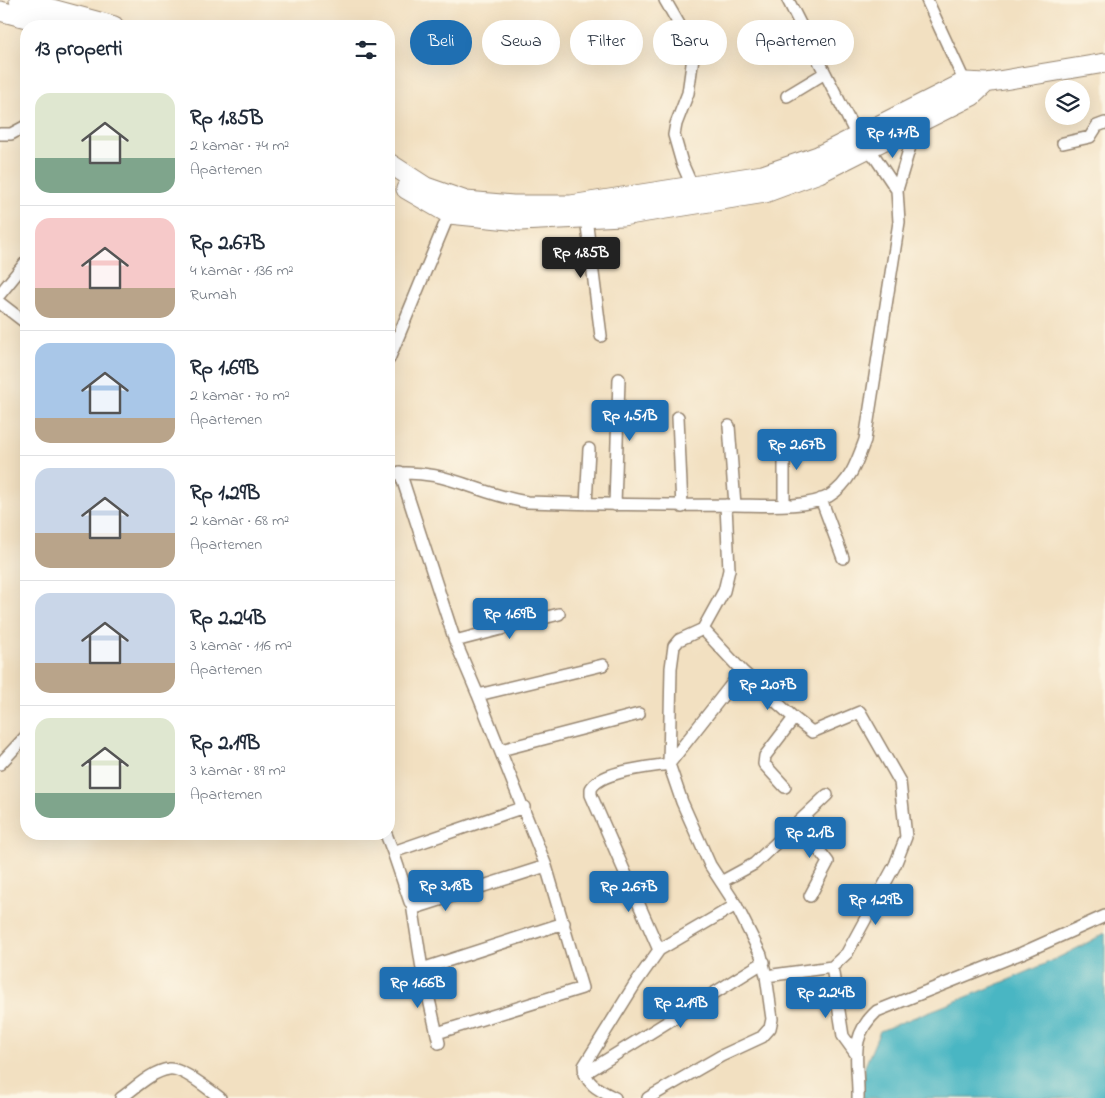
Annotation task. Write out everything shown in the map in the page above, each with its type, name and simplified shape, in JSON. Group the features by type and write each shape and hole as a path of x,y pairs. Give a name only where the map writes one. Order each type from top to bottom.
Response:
{"highway":[{"path":"8,6 42,20"},
{"path":"8,6 82,20"},
{"path":"861,142 968,89 986,83 1105,63"},
{"path":"395,181 449,214 520,222 622,216 765,194 781,179 818,156 917,123 968,89"},
{"path":"395,167 426,187 447,195 466,201 514,205 571,205 693,188 781,179"}],"street":[{"path":"665,0 694,50 688,93 676,124 674,136 682,163 693,188"},
{"path":"788,0 861,142 876,157 897,190"},
{"path":"927,0 968,89"},
{"path":"788,96 825,73"},
{"path":"395,473 437,474 512,500 586,504 682,507 784,505 820,500 835,491 846,481 855,467 865,440 898,222 897,190 917,123"},
{"path":"1063,143 1090,137 1097,126 1105,123"},
{"path":"0,134 11,134 20,129"},
{"path":"395,344 449,214"},
{"path":"586,218 601,336"},
{"path":"0,294 20,269"},
{"path":"0,302 20,318"},
{"path":"615,505 619,379"},
{"path":"678,417 682,507"},
{"path":"648,1098 721,1056 767,1033 772,1020 764,962 736,906 710,865 682,802 669,764 671,668 674,646 679,640 703,629 728,582 730,426"},
{"path":"784,437 784,505"},
{"path":"586,504 589,449"},
{"path":"388,840 412,904 422,969 438,1038 582,988 546,866 501,750 455,641 395,476"},
{"path":"820,500 843,558"},
{"path":"455,641 559,614"},
{"path":"703,629 742,670 812,732 860,712 900,782 906,837 895,865 847,953 832,967 766,976"},
{"path":"478,695 603,665"},
{"path":"659,950 591,796 591,789 598,780 612,775 634,769 669,764 742,670"},
{"path":"501,750 639,714"},
{"path":"785,787 764,764 765,756 794,718"},
{"path":"0,764 20,742"},
{"path":"721,882 754,864 826,795"},
{"path":"393,852 524,808"},
{"path":"798,823 828,862 810,896"},
{"path":"412,904 422,906 546,866"},
{"path":"615,1098 590,1082 584,1074 584,1066 659,950 736,906"},
{"path":"858,1098 856,1054 860,1033 865,1022 877,1011 1022,953 1105,916"},
{"path":"422,969 564,923"},
{"path":"584,1074 764,962"},
{"path":"832,967 842,1036 856,1054"},
{"path":"121,1098 160,1071 169,1068 179,1071 220,1098"}],"water":[{"path":"1105,933 1105,1043 1102,1059 1105,1064 1105,1098 862,1098 865,1066 880,1031 1023,974"}]}
